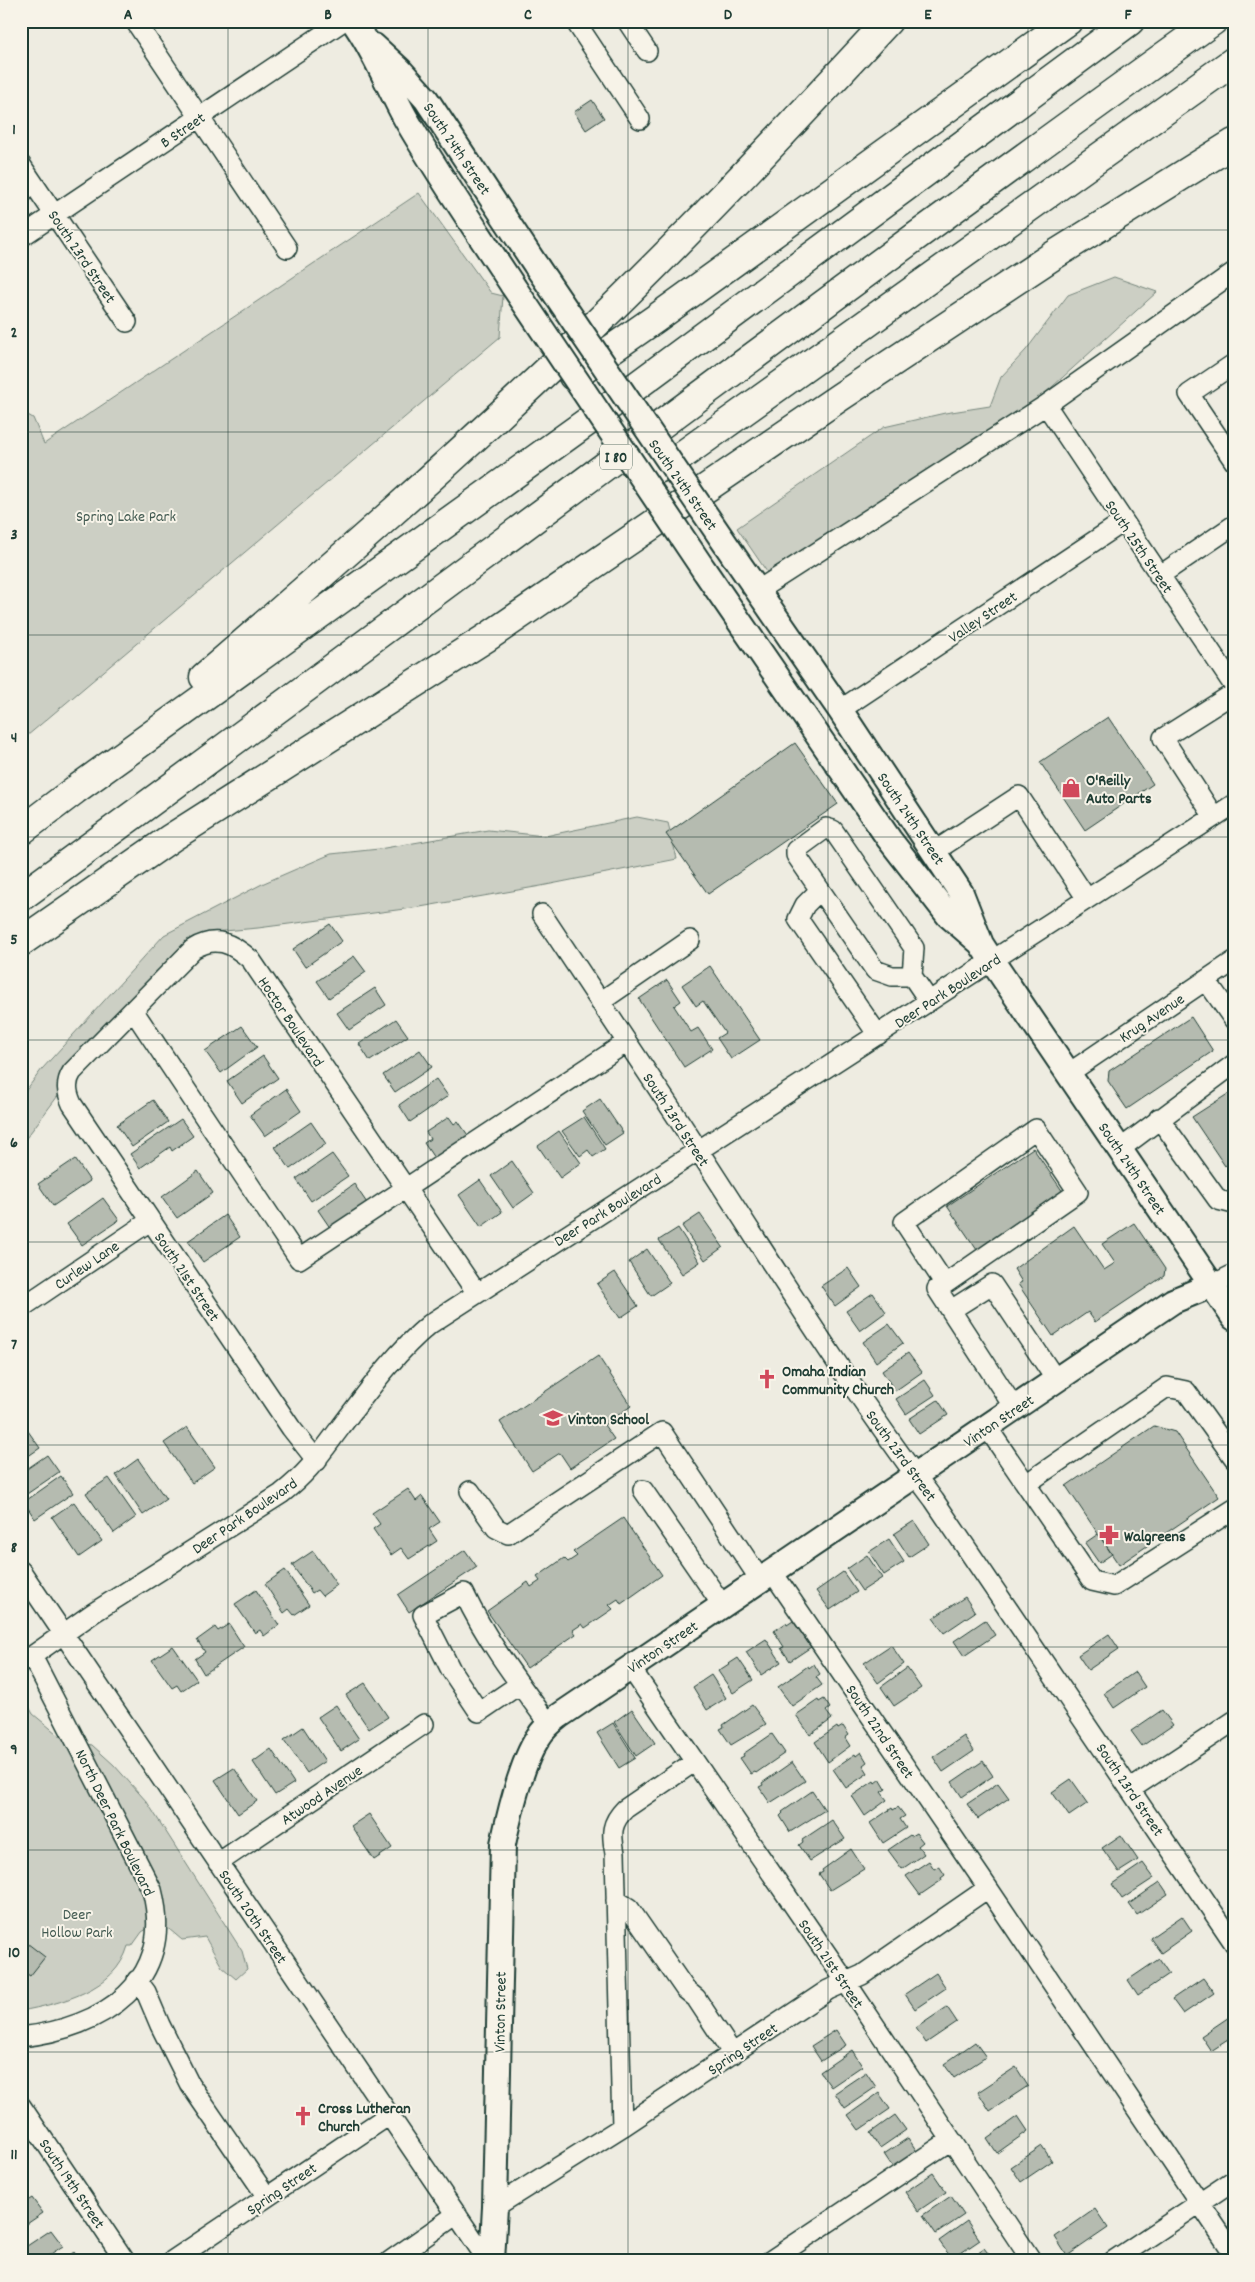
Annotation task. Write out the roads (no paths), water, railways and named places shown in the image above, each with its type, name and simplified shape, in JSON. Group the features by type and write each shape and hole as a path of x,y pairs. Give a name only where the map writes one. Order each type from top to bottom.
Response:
{"highway":[{"path":"801,115 872,21"},
{"path":"75,790 382,523 457,455 634,287 801,115 888,21"},
{"path":"573,376 599,360 1068,21"},
{"path":"21,831 75,790 612,404 1130,21"},
{"name":"I 80","path":"21,897 440,590 637,441 1213,21"},
{"path":"634,464 655,470 670,464 1234,61"},
{"path":"1051,257 1234,127"},
{"path":"21,942 171,838 486,638 832,402 1051,257 1234,142"}],"main road":[{"name":"South 24th Street","path":"359,29 400,70 426,100 599,360 840,710 961,893 986,953"},
{"name":"South 24th Street","path":"359,29 392,94 424,149 513,286 704,570 889,839 948,915 986,953 1069,1072 1234,1318"},
{"name":"Vinton Street","path":"490,2261 495,2206 503,1844 508,1819 528,1758 537,1738 549,1724 630,1667 767,1577 1056,1380 1174,1301 1212,1285"}],"street":[{"path":"135,21 287,248"},
{"name":"B Street","path":"21,237 343,21"},
{"path":"575,21 640,119"},
{"path":"626,21 647,51"},
{"name":"South 23rd Street","path":"21,165 127,322"},
{"path":"757,591 1046,405 1234,272"},
{"path":"1234,367 1232,365 1189,394 1234,461"},
{"name":"South 25th Street","path":"1046,405 1234,686"},
{"name":"Valley Street","path":"840,710 1123,522"},
{"path":"1159,576 1234,525"},
{"path":"1214,817 1163,738 1234,693"},
{"path":"934,851 1019,796 1087,899"},
{"name":"Deer Park Boulevard","path":"27,1658 281,1494 317,1461 406,1344 430,1324 476,1292 929,1002 986,953 1087,899 1234,804"},
{"path":"912,976 892,976 875,970 796,854 796,850 826,828 833,830 914,948 912,976 929,1002"},
{"path":"820,890 805,905 798,919 878,1035"},
{"name":"South 23rd Street","path":"542,914 767,1258 898,1453 916,1476 1131,1789 1234,1943"},
{"path":"600,1002 690,940"},
{"name":"Hoctor Boulevard","path":"67,1087 68,1078 72,1072 193,949 204,942 223,943 238,949 251,960 476,1292"},
{"name":"Krug Avenue","path":"1069,1072 1234,961"},
{"path":"1206,980 1234,1020"},
{"path":"133,1010 299,1259 627,1042"},
{"path":"1120,1148 1158,1118 1234,1064"},
{"name":"South 21st Street","path":"67,1087 72,1104 150,1221 291,1428 317,1461"},
{"path":"1158,1118 1218,1200 1234,1204"},
{"path":"945,1284 904,1222 1036,1129 1078,1192 945,1284 937,1289 1015,1409"},
{"name":"Curlew Lane","path":"21,1308 150,1221"},
{"name":"Vinton Street","path":"1212,1285 1234,1274"},
{"path":"951,1310 992,1284 1056,1380"},
{"path":"1026,1484 1167,1387 1186,1391 1234,1458"},
{"path":"987,1427 1092,1581 1114,1586 1234,1509"},
{"name":"South 22nd Street","path":"470,1491 496,1528 508,1534 662,1432 988,1888 1234,2254"},
{"path":"643,1490 723,1606"},
{"name":"South 20th Street","path":"21,1571 490,2261"},
{"path":"520,1684 480,1712 451,1670 423,1615 464,1592 484,1632 549,1724"},
{"name":"North Deer Park Boulevard","path":"21,2037 75,2024 102,2013 126,1997 147,1966 155,1946 158,1926 152,1890 27,1658"},
{"name":"South 21st Street","path":"630,1667 846,1982 1032,2261"},
{"path":"1131,1789 1234,1721"},
{"name":"Atwood Avenue","path":"218,1863 424,1724"},
{"path":"622,2127 615,1853 612,1835 616,1818 625,1808 694,1762"},
{"name":"Spring Street","path":"495,2206 622,2127 828,1990 862,1975 988,1888"},
{"path":"616,1900 629,1908 685,1989 696,1998 734,2054"},
{"path":"137,1980 146,1992 189,2083 267,2197"},
{"name":"South 19th Street","path":"21,2106 125,2261"},
{"name":"Spring Street","path":"172,2261 389,2115"},
{"path":"770,2261 951,2140"},
{"path":"1113,2261 1234,2180"},
{"path":"390,2261 457,2214"}],"place":[{"name":"O'Reilly Auto Parts","path":"1071,788"},
{"name":"Omaha Indian Community Church","path":"767,1379"},
{"name":"Vinton School","path":"553,1418"},
{"name":"Walgreens","path":"1109,1535"},
{"name":"Cross Lutheran Church","path":"303,2116"}],"park label":[{"name":"Spring Lake Park","path":"126,515"},
{"name":"Deer Hollow Park","path":"77,1922"}]}
